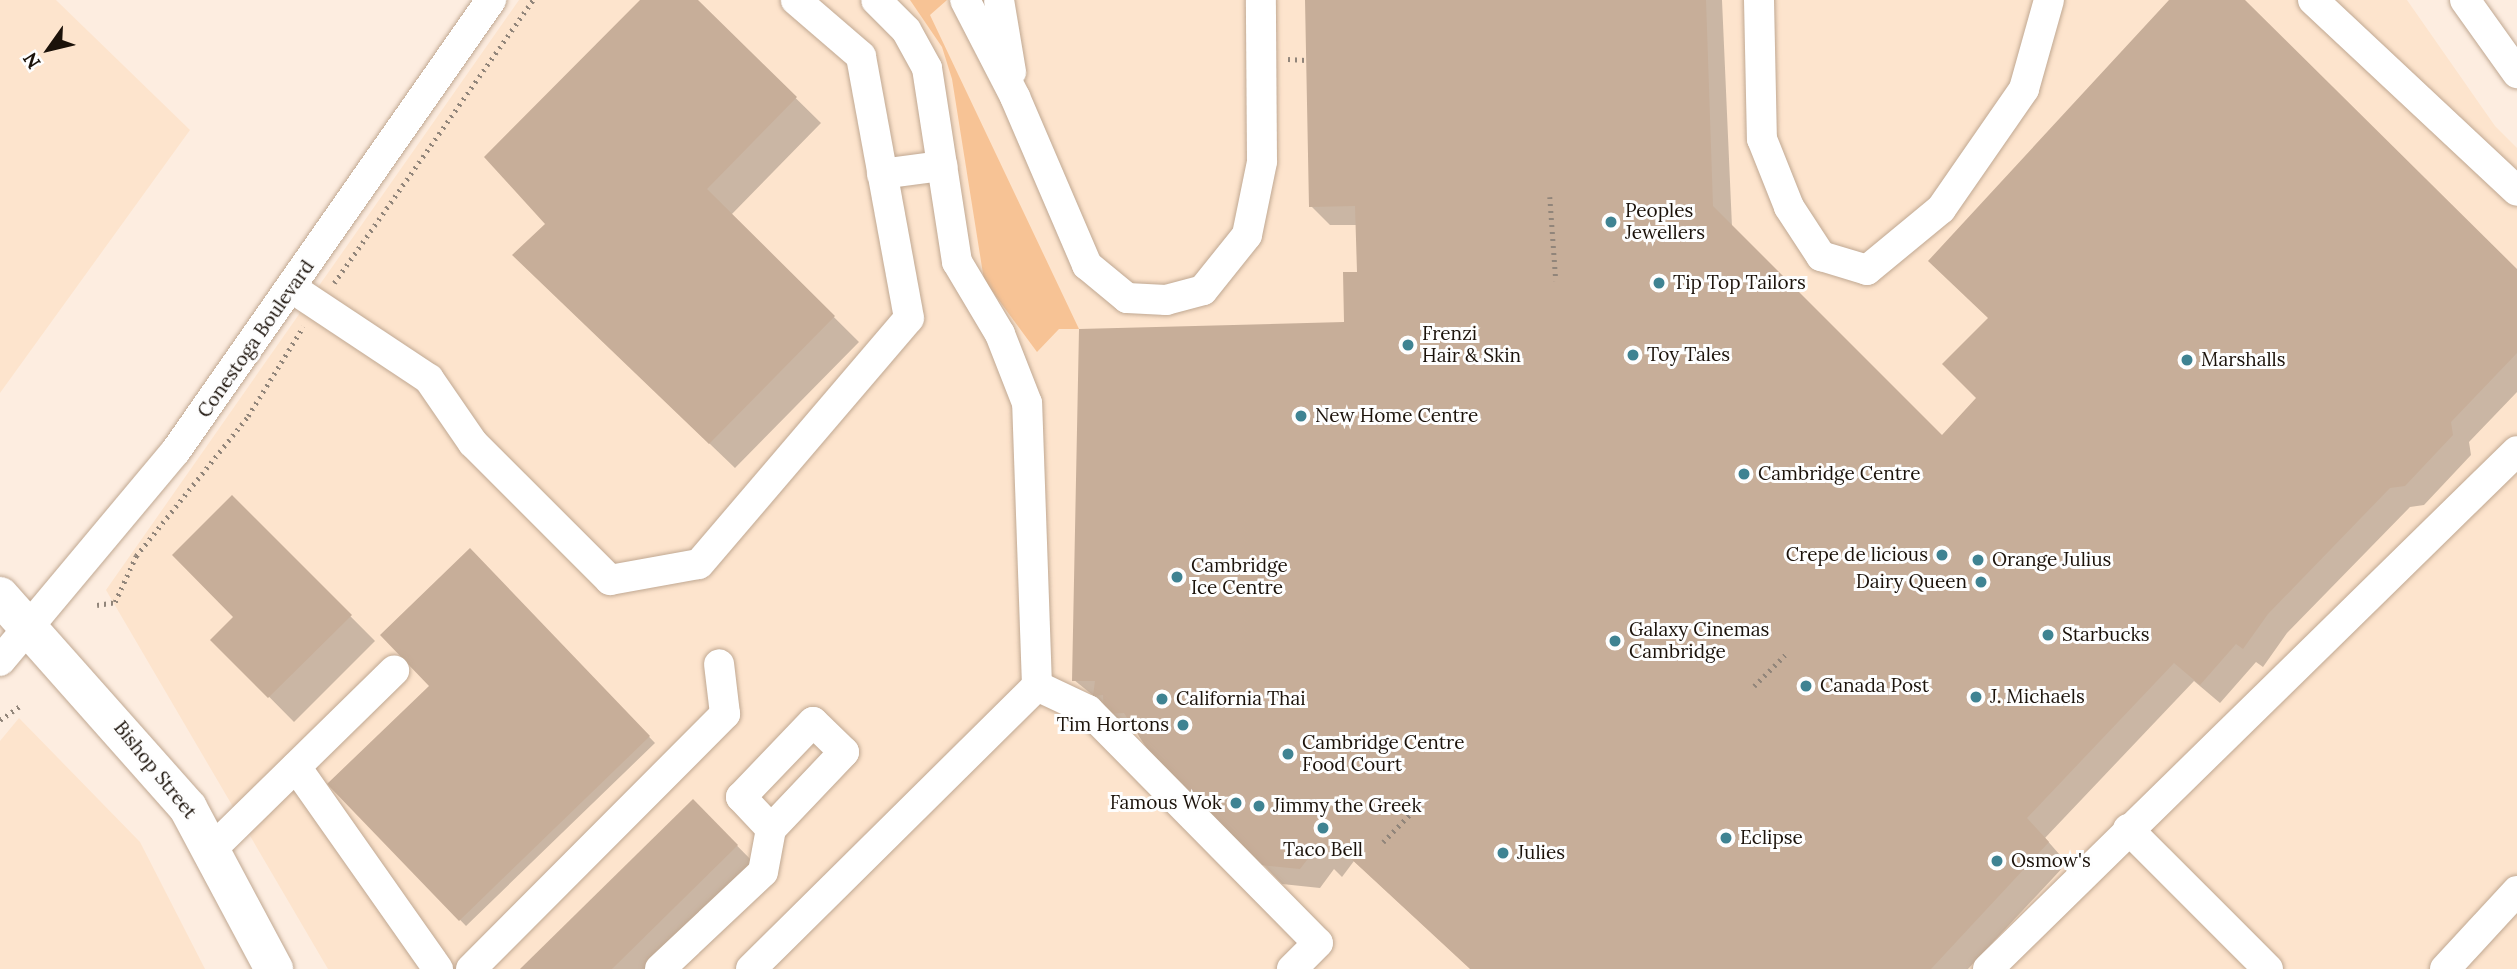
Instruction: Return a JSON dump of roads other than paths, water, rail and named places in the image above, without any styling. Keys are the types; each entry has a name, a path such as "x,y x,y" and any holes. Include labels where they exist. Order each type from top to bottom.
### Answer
{"main road":[{"name":"Bishop Street","path":"0,596 145,753 212,849 274,969"}],"street":[{"name":"Conestoga Boulevard","path":"0,661 176,452 491,0"},
{"path":"292,288 429,379 472,443 610,580 699,564 909,318 861,55 796,0"},
{"path":"751,969 1037,686 1027,403 1000,334 957,262 927,68 906,30 876,0"},
{"path":"965,0 1015,97 1076,243 1104,284 1140,299 1179,300 1203,290 1247,235 1262,162 1261,0"},
{"path":"999,0 1015,97"},
{"path":"1759,0 1766,150 1789,207 1821,256 1867,270 1941,209 2024,89 2049,0"},
{"path":"2313,0 2517,191"},
{"path":"2465,0 2517,73"},
{"path":"883,174 942,166"},
{"path":"1988,969 2517,451"},
{"path":"471,969 725,715 719,664"},
{"path":"212,849 394,671"},
{"path":"1037,686 1088,710 1318,943 1292,969"},
{"path":"296,767 438,969"},
{"path":"660,969 763,872 771,829"},
{"path":"2128,829 2268,969"},
{"path":"2445,969 2517,891"}],"place":[{"name":"Peoples Jewellers","path":"1611,222"},
{"name":"Tip Top Tailors","path":"1659,283"},
{"name":"Frenzi Hair & Skin","path":"1408,345"},
{"name":"Toy Tales","path":"1633,355"},
{"name":"Marshalls","path":"2187,360"},
{"name":"New Home Centre","path":"1301,416"},
{"name":"Cambridge Centre","path":"1744,474"},
{"name":"Crepe de licious","path":"1942,555"},
{"name":"Orange Julius","path":"1978,560"},
{"name":"Cambridge Ice Centre","path":"1177,577"},
{"name":"Dairy Queen","path":"1981,582"},
{"name":"Starbucks","path":"2048,635"},
{"name":"Galaxy Cinemas Cambridge","path":"1615,641"},
{"name":"Canada Post","path":"1806,686"},
{"name":"J. Michaels","path":"1976,697"},
{"name":"California Thai","path":"1162,699"},
{"name":"Tim Hortons","path":"1183,725"},
{"name":"Cambridge Centre Food Court","path":"1288,754"},
{"name":"Famous Wok","path":"1236,803"},
{"name":"Jimmy the Greek","path":"1259,806"},
{"name":"Taco Bell","path":"1323,828"},
{"name":"Eclipse","path":"1726,838"},
{"name":"Julies","path":"1503,853"},
{"name":"Osmow's","path":"1997,861"}]}
